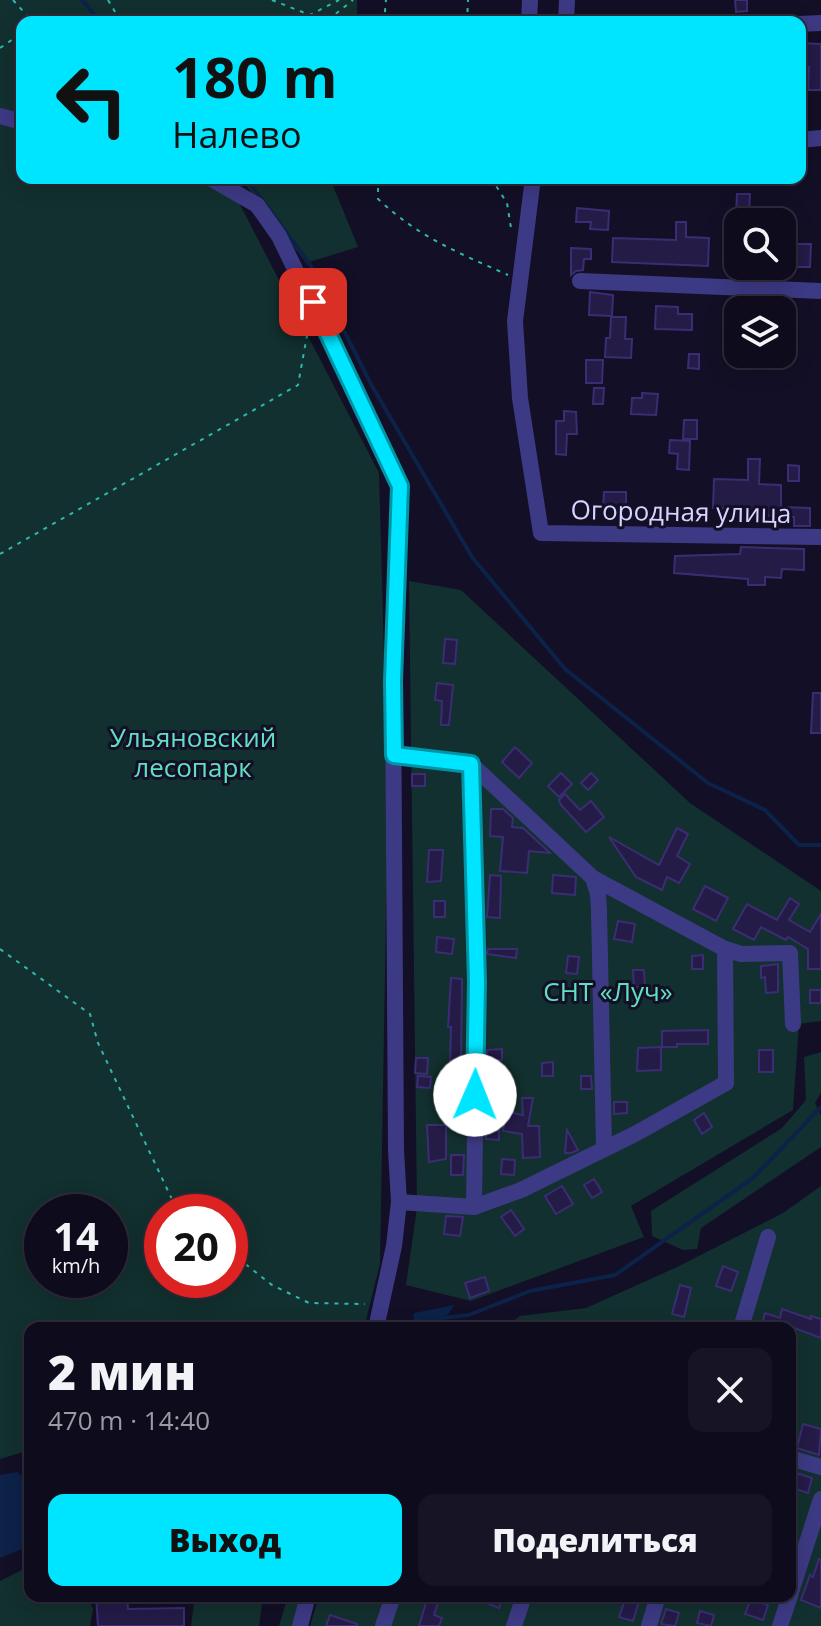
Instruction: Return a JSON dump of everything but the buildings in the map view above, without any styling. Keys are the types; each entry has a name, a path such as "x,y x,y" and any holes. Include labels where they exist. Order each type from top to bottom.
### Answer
{"street":[{"path":"220,184 257,205 279,236 400,486 393,681 396,1150 399,1202 394,1246 378,1322"},
{"path":"520,280 532,184"},
{"name":"Огородная улица","path":"520,280 515,321 520,398 541,533 821,537"},
{"path":"580,281 821,291"},
{"path":"394,755 471,764 593,878 725,949 741,954 790,953 793,1024"},
{"path":"471,764 477,982 474,1207"},
{"path":"593,878 599,911 604,1147"},
{"path":"399,1202 474,1207 521,1190 646,1128 726,1083 725,949"},
{"path":"743,1322 768,1237"},
{"path":"796,1460 821,1467"},
{"path":"796,1576 821,1499"},
{"path":"300,1626 306,1602"},
{"path":"383,1626 391,1602"},
{"path":"514,1626 522,1602"},
{"path":"649,1626 656,1602"},
{"path":"780,1626 788,1602"}],"path":[{"path":"13,0 27,16"},
{"path":"272,0 310,15 339,0"},
{"path":"333,16 353,0"},
{"path":"378,184 378,199 404,223 432,240 520,280"},
{"path":"495,184 507,203 512,234"},
{"path":"0,554 298,385 308,329"},
{"path":"0,949 90,1014 98,1043 169,1194"},
{"path":"248,1266 272,1285 309,1303 382,1304"}],"green space":[{"name":"Ульяновский лесопарк","path":"0,0 357,0 357,16 16,16 16,184 238,184 235,195 379,473 388,800 380,1264 366,1322 24,1322 24,1452 0,1459"},
{"path":"245,184 332,184 358,247 306,263"},
{"name":"СНТ «Луч»","path":"409,581 461,590 690,803 821,891 821,1021 799,1024 793,1110 631,1206 644,1237 471,1301 406,1285 417,1208"},
{"path":"821,1052 821,1093 815,1103 821,1115 821,1147 701,1228 697,1249 683,1250 652,1236 651,1211 782,1128 806,1100 804,1057"},
{"path":"821,1186 821,1626 310,1626 317,1602 796,1602 796,1322 512,1322 520,1316 586,1308 677,1267 783,1213"},
{"path":"24,1569 24,1602 90,1602 93,1609 90,1626 0,1626 0,1581"},
{"path":"194,1602 262,1602 259,1626 191,1626"},
{"path":"286,1602 298,1602 292,1626 279,1626"}],"water":[{"path":"454,1305 440,1322 413,1322 414,1313"},
{"path":"17,1472 24,1477 24,1548 0,1558 0,1475"}],"waterway":[{"path":"82,0 96,16"},
{"path":"250,184 311,266 372,386 472,557 565,669 708,783 765,810 799,845 821,845"},
{"path":"442,1318 469,1315 530,1291 615,1275 753,1178 821,1107"}],"route":[{"path":"313,302 400,486 393,681 394,755 471,764 477,982 475,1095"}]}
